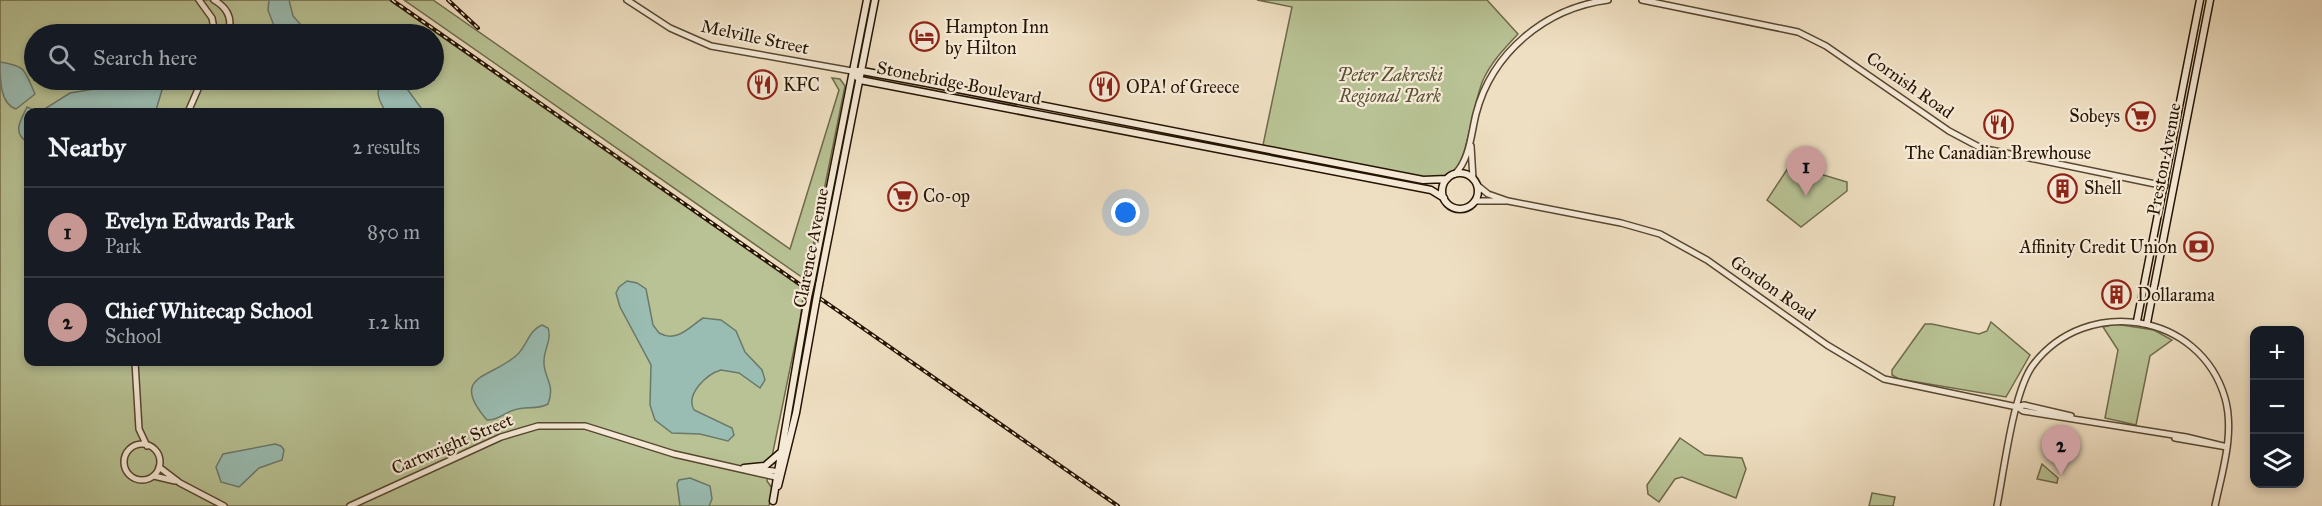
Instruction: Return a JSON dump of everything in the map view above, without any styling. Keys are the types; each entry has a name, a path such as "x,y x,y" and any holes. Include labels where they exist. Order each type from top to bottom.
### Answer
{"main road":[{"name":"Clarence Avenue","path":"779,474 780,453 808,297 867,0"},
{"name":"Clarence Avenue","path":"773,503 796,413 875,0"},
{"name":"Preston Avenue","path":"2137,321 2200,0"},
{"name":"Preston Avenue","path":"2147,322 2210,0"},
{"name":"Stonebridge Boulevard","path":"852,71 862,70 1423,180 1447,179"},
{"name":"Stonebridge Boulevard","path":"852,71 860,80 1431,190 1444,198"},
{"path":"1455,174 1466,174 1475,182 1475,201 1462,209 1451,206 1444,198 1443,189 1447,179 1455,174"},
{"path":"741,467 765,466 780,453"}],"street":[{"path":"199,0 212,18 213,24"},
{"path":"214,0 227,11 229,24"},
{"name":"Melville Street","path":"627,0 680,34 711,46 852,71"},
{"path":"1455,174 1463,163 1487,84 1513,47 1547,19 1572,8 1608,0"},
{"name":"Cornish Road","path":"1642,0 1798,32 1833,51 1949,131 1981,148 2165,186"},
{"path":"190,108 198,90"},
{"path":"1470,141 1475,182"},
{"name":"Gordon Road","path":"1475,182 1488,194 1508,201 1629,225 1660,234 1707,260 1827,345 1877,375 1897,383 2017,407 2023,411 2079,419 2227,447"},
{"name":"Gordon Road","path":"1475,201 1508,201"},
{"path":"1997,506 2017,407 2031,368 2055,342 2089,326 2137,321 2147,322 2185,341 2198,351 2216,376 2228,411 2227,447 2215,506"},
{"path":"135,366 139,429 136,446 126,457 127,471 139,480 154,476 180,483"},
{"name":"Cartwright Street","path":"350,506 501,437 545,425 597,428 674,454 779,474"},
{"path":"139,429 147,446 158,454 159,467 154,476"},
{"path":"136,446 147,446"},
{"path":"159,467 180,483 224,506"}],"green space":[{"path":"0,0 389,0 423,24 24,24 24,90 444,90 444,38 804,289 800,320 767,481 772,488 769,506 0,506"},
{"path":"404,0 433,0 790,249 839,90 832,78 840,79 845,86 806,280 444,28 444,24 438,24"},
{"name":"Peter Zakreski Regional Park","path":"1257,0 1487,0 1518,34 1495,60 1484,78 1460,164 1448,176 1425,180 1263,145 1292,7"},
{"path":"1790,165 1847,182 1847,191 1801,227 1767,200"},
{"path":"1991,322 2030,355 2006,397 1899,379 1892,375 1892,370 1925,324 1979,334 1987,331"},
{"path":"2115,324 2154,330 2172,340 2150,356 2136,425 2105,418 2118,350 2103,327"},
{"path":"1680,438 1705,455 1742,458 1746,469 1736,498 1682,477 1675,479 1659,502 1648,494 1647,485"},
{"path":"2042,464 2058,478 2057,483 2037,479"},
{"path":"1872,493 1895,497 1893,506 1869,506"}],"water":[{"path":"269,0 289,0 293,16 300,24 273,24 268,10"},
{"path":"0,62 15,65 24,72 24,90 33,90 35,94 16,109 7,102 1,83"},
{"path":"88,90 162,90 157,108 46,108 70,93"},
{"path":"408,90 421,108 384,108 378,91"},
{"path":"24,113 24,140 19,131"},
{"path":"627,281 637,283 646,289 653,325 659,333 665,336 677,335 703,318 721,320 736,331 745,352 762,370 765,380 760,388 739,373 721,370 704,380 695,391 692,398 694,410 732,428 734,435 728,441 700,434 672,433 655,420 650,405 651,365 620,307 616,293 619,287"},
{"path":"542,325 548,328 549,332 544,361 551,391 548,404 514,410 487,420 476,405 472,394 473,385 487,373 518,354 534,330"},
{"path":"275,444 284,450 282,460 259,468 239,487 221,482 216,467 223,454"},
{"path":"690,478 710,486 712,499 709,506 680,506 677,484 679,480"}],"railway":[{"path":"392,0 426,24"},
{"path":"448,0 478,28"},
{"path":"444,36 1118,506"}],"place":[{"name":"Hampton Inn by Hilton","path":"924,37"},
{"name":"KFC","path":"762,85"},
{"name":"OPA! of Greece","path":"1105,87"},
{"name":"Sobeys","path":"2141,116"},
{"name":"The Canadian Brewhouse","path":"1998,124"},
{"name":"Shell","path":"2063,188"},
{"name":"Co-op","path":"902,196"},
{"name":"Evelyn Edwards Park","path":"1806,196"},
{"name":"Affinity Credit Union","path":"2198,247"},
{"name":"Dollarama","path":"2116,295"},
{"name":"Chief Whitecap School","path":"2061,475"}]}
